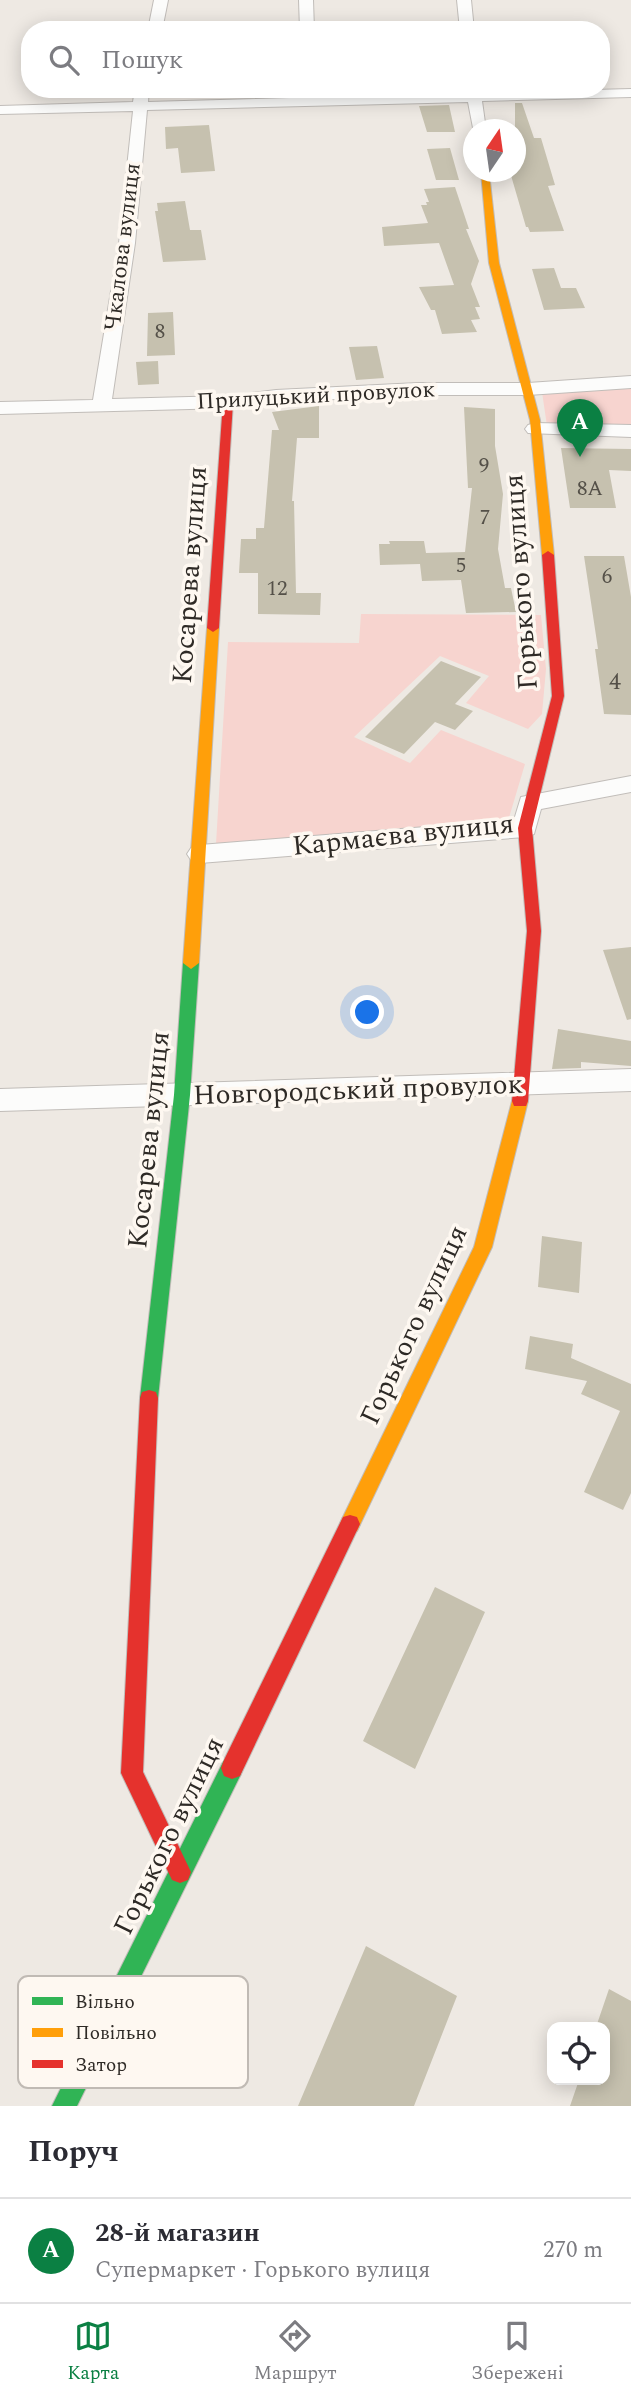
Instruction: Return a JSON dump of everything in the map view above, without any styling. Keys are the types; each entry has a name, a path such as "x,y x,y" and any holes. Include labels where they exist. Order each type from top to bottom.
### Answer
{"street":[{"path":"157,21 161,0"},
{"path":"306,0 307,21"},
{"path":"464,0 466,21"},
{"path":"610,93 631,93"},
{"path":"0,110 129,98"},
{"name":"Чкалова вулиця","path":"102,405 127,243 140,98"},
{"path":"475,98 478,119"},
{"name":"Горького вулиця","path":"486,182 494,263 536,429 553,603 558,696 530,803"},
{"name":"Прилуцький провулок","path":"0,408 228,402 276,396 405,390 528,389 631,382"},
{"name":"Косарева вулиця","path":"180,1872 132,1773 147,1421 182,1095 228,402"},
{"path":"536,429 631,431"},
{"name":"Кармаєва вулиця","path":"200,854 525,828 530,803 631,785"},
{"name":"Горького вулиця","path":"128,1976 483,1247 522,1085 534,931 525,828"},
{"name":"Новгородський провулок","path":"0,1100 631,1080"},
{"name":"Горького вулиця","path":"64,2106 73,2088"}],"shaded area":[{"path":"631,386 631,427 547,426 542,392"},
{"path":"361,614 541,615 546,669 542,714 528,729 466,703 489,676 440,656 354,737 410,763 441,730 525,764 508,821 216,844 228,642 359,643"}],"building":[{"path":"515,103 522,103 534,138 541,138 555,185 548,186 564,231 530,232 526,227 513,182 526,182 526,119 515,119"},
{"path":"449,105 455,132 427,132 419,106"},
{"path":"209,125 215,171 181,173 178,148 166,149 165,127"},
{"path":"450,148 459,180 436,180 427,149"},
{"path":"455,187 469,229 466,229 479,261 471,284 480,307 475,307 480,319 471,320 477,332 442,334 435,310 431,310 419,287 454,285 439,243 384,246 382,227 428,223 421,205 427,205 426,202 429,202 424,189"},
{"path":"185,201 190,230 201,230 206,260 163,262 155,211 158,211 157,203"},
{"path":"554,268 561,288 576,288 585,308 544,310 532,269"},
{"path":"173,312 175,355 147,356 148,313"},
{"path":"377,346 384,378 356,380 349,347"},
{"path":"158,361 159,384 138,385 136,362"},
{"path":"319,406 319,438 297,438 292,501 296,593 321,593 320,615 258,614 258,573 239,573 241,539 256,539 256,528 264,528 272,430 279,430 272,412"},
{"path":"464,407 495,409 495,446 503,494 498,549 505,588 511,588 516,612 466,613 461,580 422,581 420,564 380,565 379,544 390,544 389,541 424,541 426,553 465,552 472,488 468,488"},
{"path":"561,448 631,449 631,471 609,470 616,508 570,508"},
{"path":"584,556 624,556 631,597 631,715 604,714 595,649 598,649"},
{"path":"441,661 481,677 455,704 473,711 455,730 435,722 404,754 365,737"},
{"path":"631,947 631,1019 627,1020 603,950"},
{"path":"558,1029 631,1041 631,1066 581,1062 581,1068 552,1069"},
{"path":"542,1236 582,1242 579,1293 538,1287"},
{"path":"530,1336 573,1344 571,1358 631,1384 631,1493 623,1510 584,1492 620,1411 581,1394 587,1381 525,1369"},
{"path":"435,1587 485,1612 415,1769 363,1741"},
{"path":"366,1946 457,1996 414,2106 298,2106"},
{"path":"609,1989 631,2001 631,2106 570,2106 577,2085 610,2085 610,2022 598,2022"}],"traffic: fast":[{"path":"149,1398 182,1095 191,963"},
{"path":"129,1976 232,1768"},
{"path":"64,2106 73,2088"}],"traffic: slow":[{"path":"486,182 494,263 535,420 548,555"},
{"path":"191,963 213,628"},
{"path":"350,1524 483,1247 520,1101"}],"traffic: jam":[{"path":"213,628 228,402"},
{"path":"520,1101 534,931 525,828 558,696 548,555"},
{"path":"149,1398 132,1773 180,1872"},
{"path":"232,1768 350,1524"}],"place":[{"name":"28-й магазин","path":"580,457"}]}
